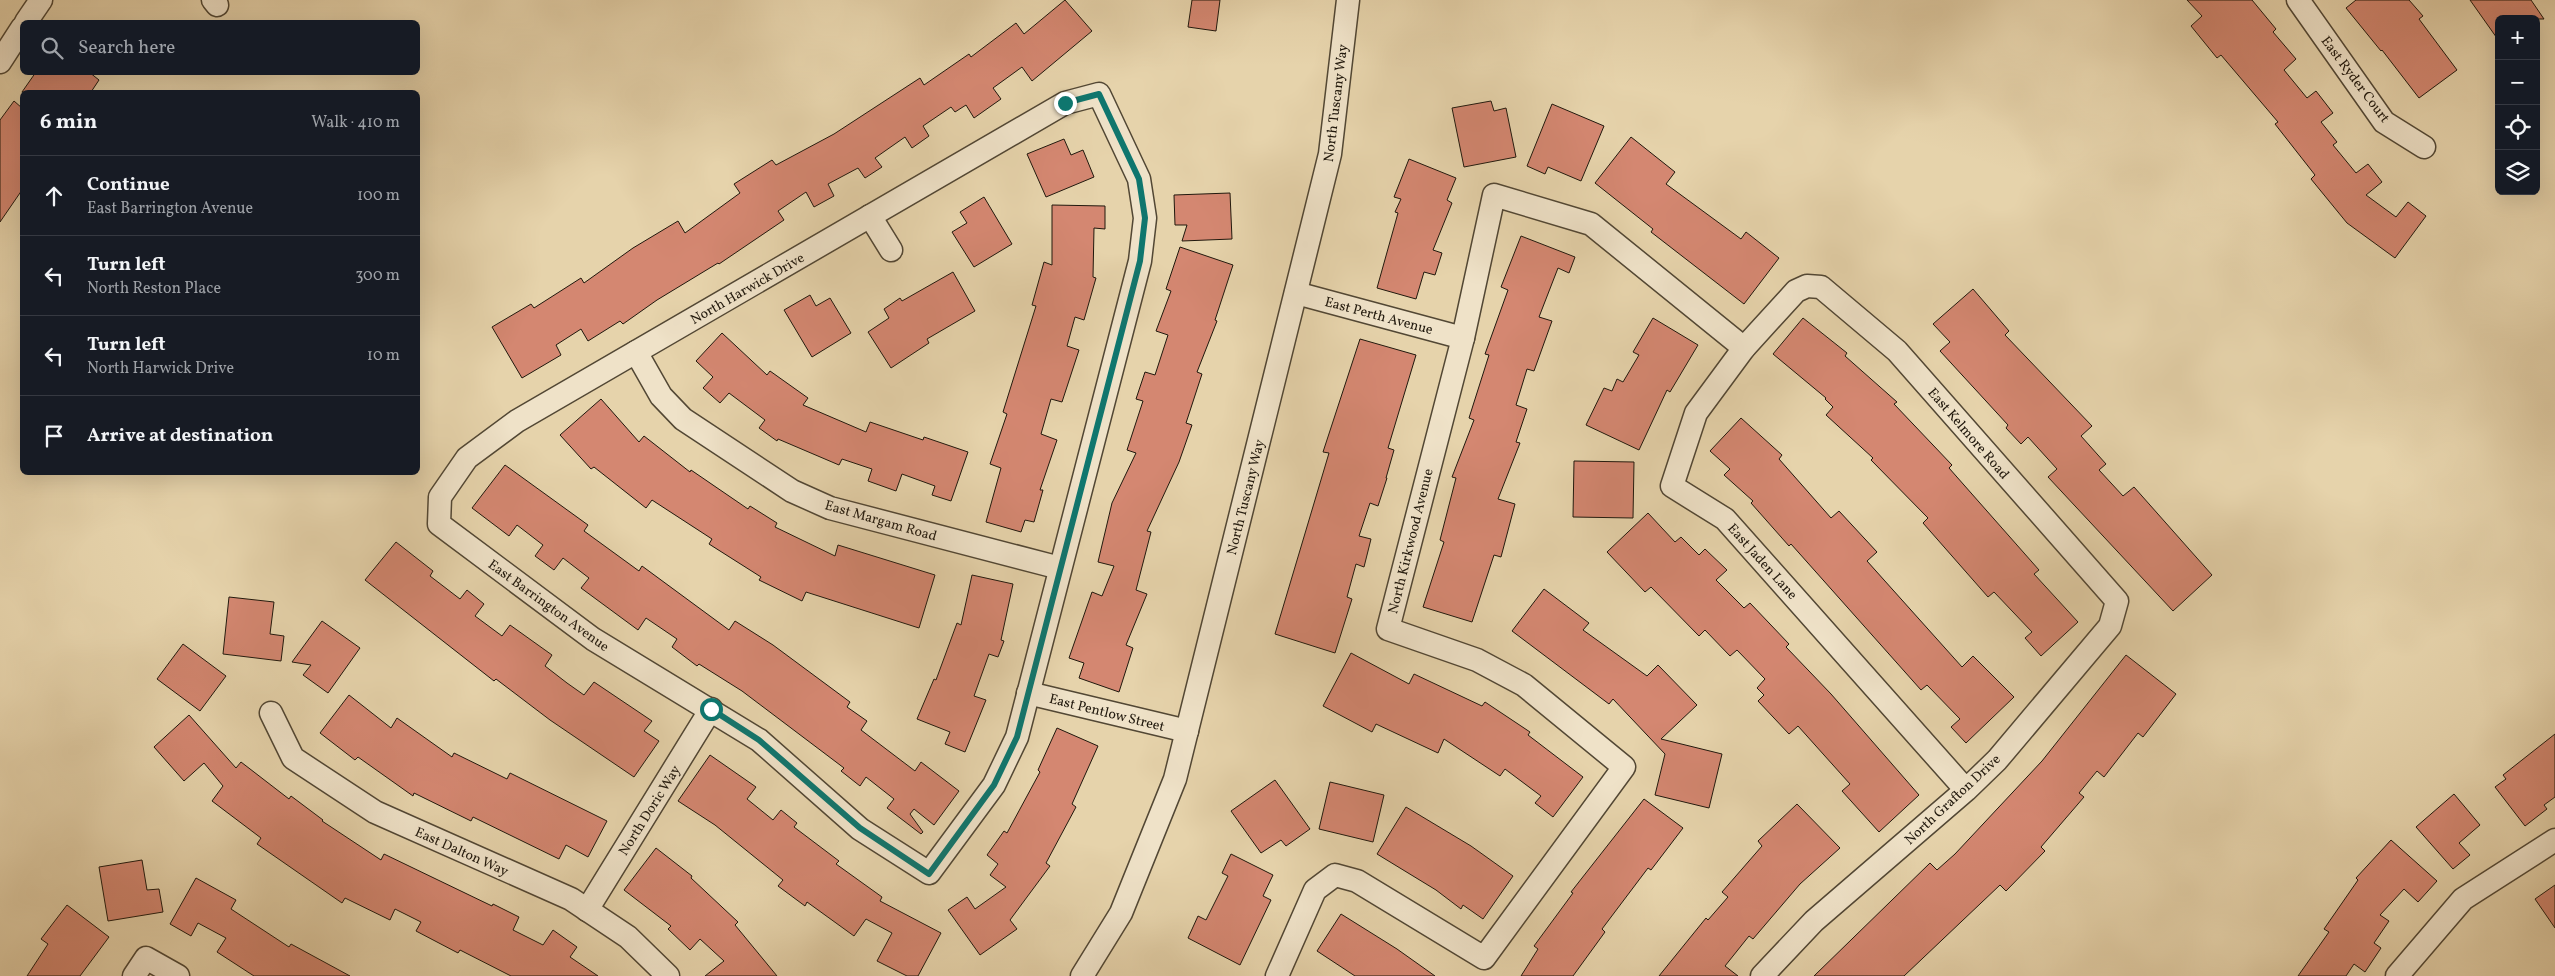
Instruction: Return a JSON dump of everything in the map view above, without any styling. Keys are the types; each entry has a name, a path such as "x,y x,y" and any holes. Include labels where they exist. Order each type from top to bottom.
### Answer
{"street":[{"path":"27,20 41,0"},
{"name":"North Tuscany Way","path":"1082,976 1121,913 1175,779 1330,154 1348,0"},
{"name":"East Ryder Court","path":"2298,0 2384,122 2424,147"},
{"path":"0,62 20,31"},
{"name":"North Harwick Drive","path":"439,524 440,496 467,458 517,422 1065,103 1099,94 1139,179 1145,218 1140,261 1060,568"},
{"name":"North Kirkwood Avenue","path":"1277,976 1315,890 1335,875 1357,881 1484,958 1624,767 1524,685 1478,660 1388,629 1462,338 1494,195 1591,224 1744,348"},
{"path":"870,216 891,250"},
{"name":"East Jaden Lane","path":"1807,286 1796,292 1744,348 1696,413 1672,486 1725,519 1966,790"},
{"name":"East Kelmore Road","path":"1807,286 1821,287 1897,351 2117,601"},
{"name":"East Perth Avenue","path":"1296,293 1462,338"},
{"name":"East Margam Road","path":"636,352 661,396 682,419 792,491 830,508 1060,568"},
{"name":"East Barrington Avenue","path":"439,524 593,639 711,709 759,740 860,828 929,874 994,785 1017,737 1028,693"},
{"path":"1028,693 1060,568"},
{"name":"North Grafton Drive","path":"1762,976 1814,921 1966,790 1997,760 2110,626 2117,601"},
{"name":"East Pentlow Street","path":"1028,693 1187,731"},
{"name":"North Doric Way","path":"587,910 711,709"},
{"name":"East Dalton Way","path":"271,712 293,758 375,812 571,899 628,937 668,976"},
{"path":"2397,976 2463,899 2555,840"},
{"path":"140,967 178,976"}],"building":[{"path":"1065,0 1092,31 1032,81 1022,67 993,88 1001,99 974,118 966,105 955,112 951,107 923,126 929,136 912,148 905,137 875,158 882,167 865,178 858,168 828,184 834,196 814,207 806,192 778,211 784,220 719,264 657,300 623,324 620,321 588,341 581,329 556,345 561,355 522,378 492,327 531,304 534,308 581,278 584,283 633,248 678,221 685,233 740,193 734,184 772,160 776,165 834,134 920,78 924,85 969,54 971,57 1016,23 1024,34"},
{"path":"1192,0 1220,0 1216,31 1188,27"},
{"path":"2187,0 2252,0 2276,29 2273,32 2296,59 2284,70 2307,98 2316,91 2333,113 2321,122 2337,142 2333,145 2356,173 2368,164 2382,182 2366,195 2396,217 2408,202 2426,216 2395,258 2347,223 2311,179 2315,175 2275,124 2278,122 2221,55 2217,58 2191,26 2202,16"},
{"path":"2356,0 2409,0 2423,16 2419,19 2457,70 2419,98 2382,50 2346,8"},
{"path":"2470,0 2531,0 2544,19 2540,19 2540,15 2495,15 2495,35"},
{"path":"34,75 93,75 99,80 92,90 23,90"},
{"path":"14,101 20,106 20,193 0,222 0,120"},
{"path":"1491,101 1494,111 1506,108 1516,157 1464,167 1452,108"},
{"path":"1552,104 1604,126 1581,181 1548,167 1545,174 1527,166"},
{"path":"1631,137 1675,172 1666,184 1741,239 1746,232 1779,258 1744,304 1651,232 1653,229 1595,183"},
{"path":"1064,139 1071,155 1083,150 1094,177 1046,197 1027,154"},
{"path":"1409,159 1456,178 1447,200 1452,203 1433,250 1442,253 1435,275 1424,272 1416,299 1377,288 1398,213 1395,212 1401,199 1394,197"},
{"path":"1230,193 1232,239 1182,241 1187,225 1175,225 1174,195"},
{"path":"984,197 1012,244 974,267 952,232 967,223 960,212"},
{"path":"1052,205 1105,206 1105,229 1094,228 1093,277 1096,278 1084,320 1075,317 1067,346 1079,350 1062,402 1051,399 1041,434 1057,440 1040,490 1043,490 1034,522 1025,520 1021,532 986,522 1001,468 990,464 1007,414 1003,412 1036,306 1032,305 1044,262 1052,265"},
{"path":"1521,236 1575,257 1569,273 1558,268 1539,317 1552,321 1534,371 1527,369 1516,405 1527,409 1516,442 1520,443 1498,499 1515,504 1501,557 1494,555 1472,622 1423,607 1444,542 1440,540 1456,478 1452,477 1474,420 1469,418 1489,355 1485,354 1508,290 1501,287"},
{"path":"1180,247 1233,265 1215,320 1217,321 1197,372 1202,374 1186,423 1192,425 1179,462 1147,531 1151,532 1136,590 1147,594 1126,645 1133,648 1119,692 1079,678 1084,663 1069,658 1092,592 1102,596 1114,566 1098,562 1112,503 1136,453 1127,450 1143,401 1136,399 1145,372 1155,375 1168,335 1156,331 1171,291 1166,289"},
{"path":"953,272 975,311 927,339 929,343 891,368 868,332 889,318 884,309 900,298 902,301"},
{"path":"1973,289 2009,331 2005,335 2092,426 2081,436 2106,464 2099,470 2123,496 2134,487 2212,575 2173,611 2048,477 2057,469 2028,437 2021,444 2006,428 2008,425 1940,351 1950,342 1933,324"},
{"path":"810,295 816,306 830,298 851,333 812,357 784,310"},
{"path":"1653,318 1698,345 1670,392 1667,390 1639,450 1586,425 1604,388 1612,391 1617,379 1623,382 1639,355 1633,352"},
{"path":"1803,318 1847,353 1845,356 1897,402 1894,404 1952,465 1949,468 2039,570 2034,574 2078,622 2041,656 2025,638 2032,632 1994,592 1988,597 1923,523 1928,518 1871,460 1873,458 1826,415 1833,407 1826,398 1773,354"},
{"path":"722,333 767,375 770,371 808,398 803,405 866,432 870,422 923,440 924,437 968,452 951,501 932,495 935,486 902,474 896,491 868,481 872,469 842,459 839,465 778,439 777,441 759,428 765,420 729,393 720,403 703,388 713,377 696,361"},
{"path":"1360,339 1416,355 1388,448 1394,450 1387,478 1378,506 1370,503 1359,536 1371,539 1364,567 1356,564 1347,597 1352,599 1335,653 1275,634 1329,453 1323,452"},
{"path":"601,399 639,442 644,436 690,472 691,470 748,509 750,506 777,523 775,527 835,556 838,545 935,575 919,628 806,592 802,601 759,580 761,577 709,544 712,539 652,500 646,508 594,467 591,469 560,435"},
{"path":"1741,418 1782,455 1779,459 1831,518 1839,511 1877,552 1867,561 1962,667 1973,656 2014,697 1966,743 1951,727 1960,719 1927,685 1921,690 1791,544 1789,546 1751,503 1753,501 1724,475 1730,469 1710,451"},
{"path":"1574,461 1634,462 1633,518 1573,517"},
{"path":"505,465 588,525 584,531 639,571 642,566 729,630 735,621 773,645 850,702 847,707 867,721 861,730 915,771 921,762 959,791 934,825 914,809 910,814 923,832 921,834 887,808 894,799 866,777 860,786 841,771 844,768 742,691 699,664 697,666 672,647 677,639 646,618 638,630 581,588 589,578 563,558 554,570 535,556 543,545 517,525 509,536 472,508"},
{"path":"1648,513 1675,542 1681,537 1699,555 1705,549 1727,570 1716,580 1744,608 1750,603 1789,644 1786,647 1831,694 1919,795 1879,832 1842,791 1850,784 1798,726 1789,734 1758,701 1764,695 1757,688 1765,679 1737,650 1730,656 1705,630 1699,636 1651,587 1645,592 1607,552"},
{"path":"396,542 433,571 430,576 460,599 467,590 484,604 475,616 502,636 510,625 552,655 545,666 584,695 594,682 652,721 644,731 659,741 634,777 550,720 496,679 494,681 365,580"},
{"path":"972,575 1013,584 1001,640 1004,641 998,657 989,654 974,696 986,700 965,752 945,744 950,732 917,719 934,679 936,680 957,623 961,625"},
{"path":"1544,589 1589,623 1583,630 1647,676 1658,665 1697,705 1661,739 1722,754 1709,808 1655,795 1665,754 1613,699 1609,704 1512,631"},
{"path":"229,597 274,602 270,634 284,636 281,661 223,654"},
{"path":"322,621 360,648 328,693 303,675 311,665 292,662"},
{"path":"183,644 226,676 200,711 157,679"},
{"path":"1351,653 1409,684 1414,674 1482,706 1485,702 1530,732 1528,735 1583,777 1553,817 1535,803 1541,796 1505,769 1500,776 1444,739 1438,753 1376,724 1372,732 1323,706"},
{"path":"2126,655 2176,694 2143,737 2138,733 2104,777 2097,771 2079,793 2084,797 2041,847 2045,851 2006,891 2000,885 1904,976 1814,976 1930,863 1937,870 1955,854 2042,761"},
{"path":"349,695 391,728 397,718 452,757 454,753 507,779 510,773 607,821 588,857 566,845 559,859 473,817 471,821 414,793 413,796 358,757 355,760 320,733"},
{"path":"189,715 236,768 241,762 289,799 291,796 322,821 381,860 384,854 519,917 513,930 543,945 553,930 577,947 570,957 598,976 511,976 460,950 458,953 416,931 421,922 395,909 390,920 345,898 342,903 257,844 261,838 212,801 223,786 204,763 184,781 154,747"},
{"path":"1057,728 1098,746 1072,804 1076,807 1046,863 1050,866 1010,920 1017,929 980,955 948,910 967,897 975,909 1006,887 990,875 998,864 987,855 1004,831 1007,833 1040,772 1038,770"},
{"path":"2555,734 2555,797 2544,805 2547,809 2525,826 2495,787 2506,779 2503,775"},
{"path":"710,755 756,787 747,799 773,820 781,810 797,823 794,827 839,861 836,864 882,897 880,901 941,933 918,976 907,976 877,961 892,933 866,919 854,936 807,902 805,906 778,886 783,880 715,825 678,801"},
{"path":"1275,780 1310,829 1286,846 1281,840 1261,853 1231,811"},
{"path":"1330,782 1384,795 1373,842 1319,829"},
{"path":"2454,794 2480,825 2459,843 2470,855 2453,869 2416,827"},
{"path":"1644,799 1683,828 1651,870 1648,868 1602,929 1605,932 1573,976 1521,976 1538,949 1534,946 1573,893 1571,892"},
{"path":"1797,804 1840,848 1800,884 1753,939 1749,936 1725,966 1738,976 1659,976 1706,918 1708,920 1728,897 1722,892 1762,846 1758,841"},
{"path":"1406,807 1471,846 1513,876 1483,919 1463,905 1461,909 1436,890 1377,854"},
{"path":"2391,840 2437,881 2418,902 2404,889 2380,915 2389,921 2374,943 2381,948 2365,972 2354,964 2346,976 2298,976 2329,932 2324,929 2358,880 2356,878"},
{"path":"656,848 692,876 691,878 738,922 735,925 777,976 705,976 724,961 700,939 690,950 668,929 671,926 624,890"},
{"path":"1231,854 1273,875 1263,896 1271,900 1240,965 1188,938 1198,916 1206,920 1228,876 1222,873"},
{"path":"142,860 147,890 159,889 163,912 108,921 99,867"},
{"path":"196,878 236,900 231,909 289,947 291,944 350,976 254,976 217,952 226,938 198,923 191,936 170,924"},
{"path":"2555,885 2555,928 2535,899"},
{"path":"67,905 109,937 80,976 27,976 48,944 41,939"},
{"path":"1341,914 1397,949 1435,976 1355,976 1317,951"}],"route":[{"path":"711,709 759,740 860,828 929,874 994,785 1017,737 1140,261 1145,218 1139,179 1099,94 1065,103"}]}
